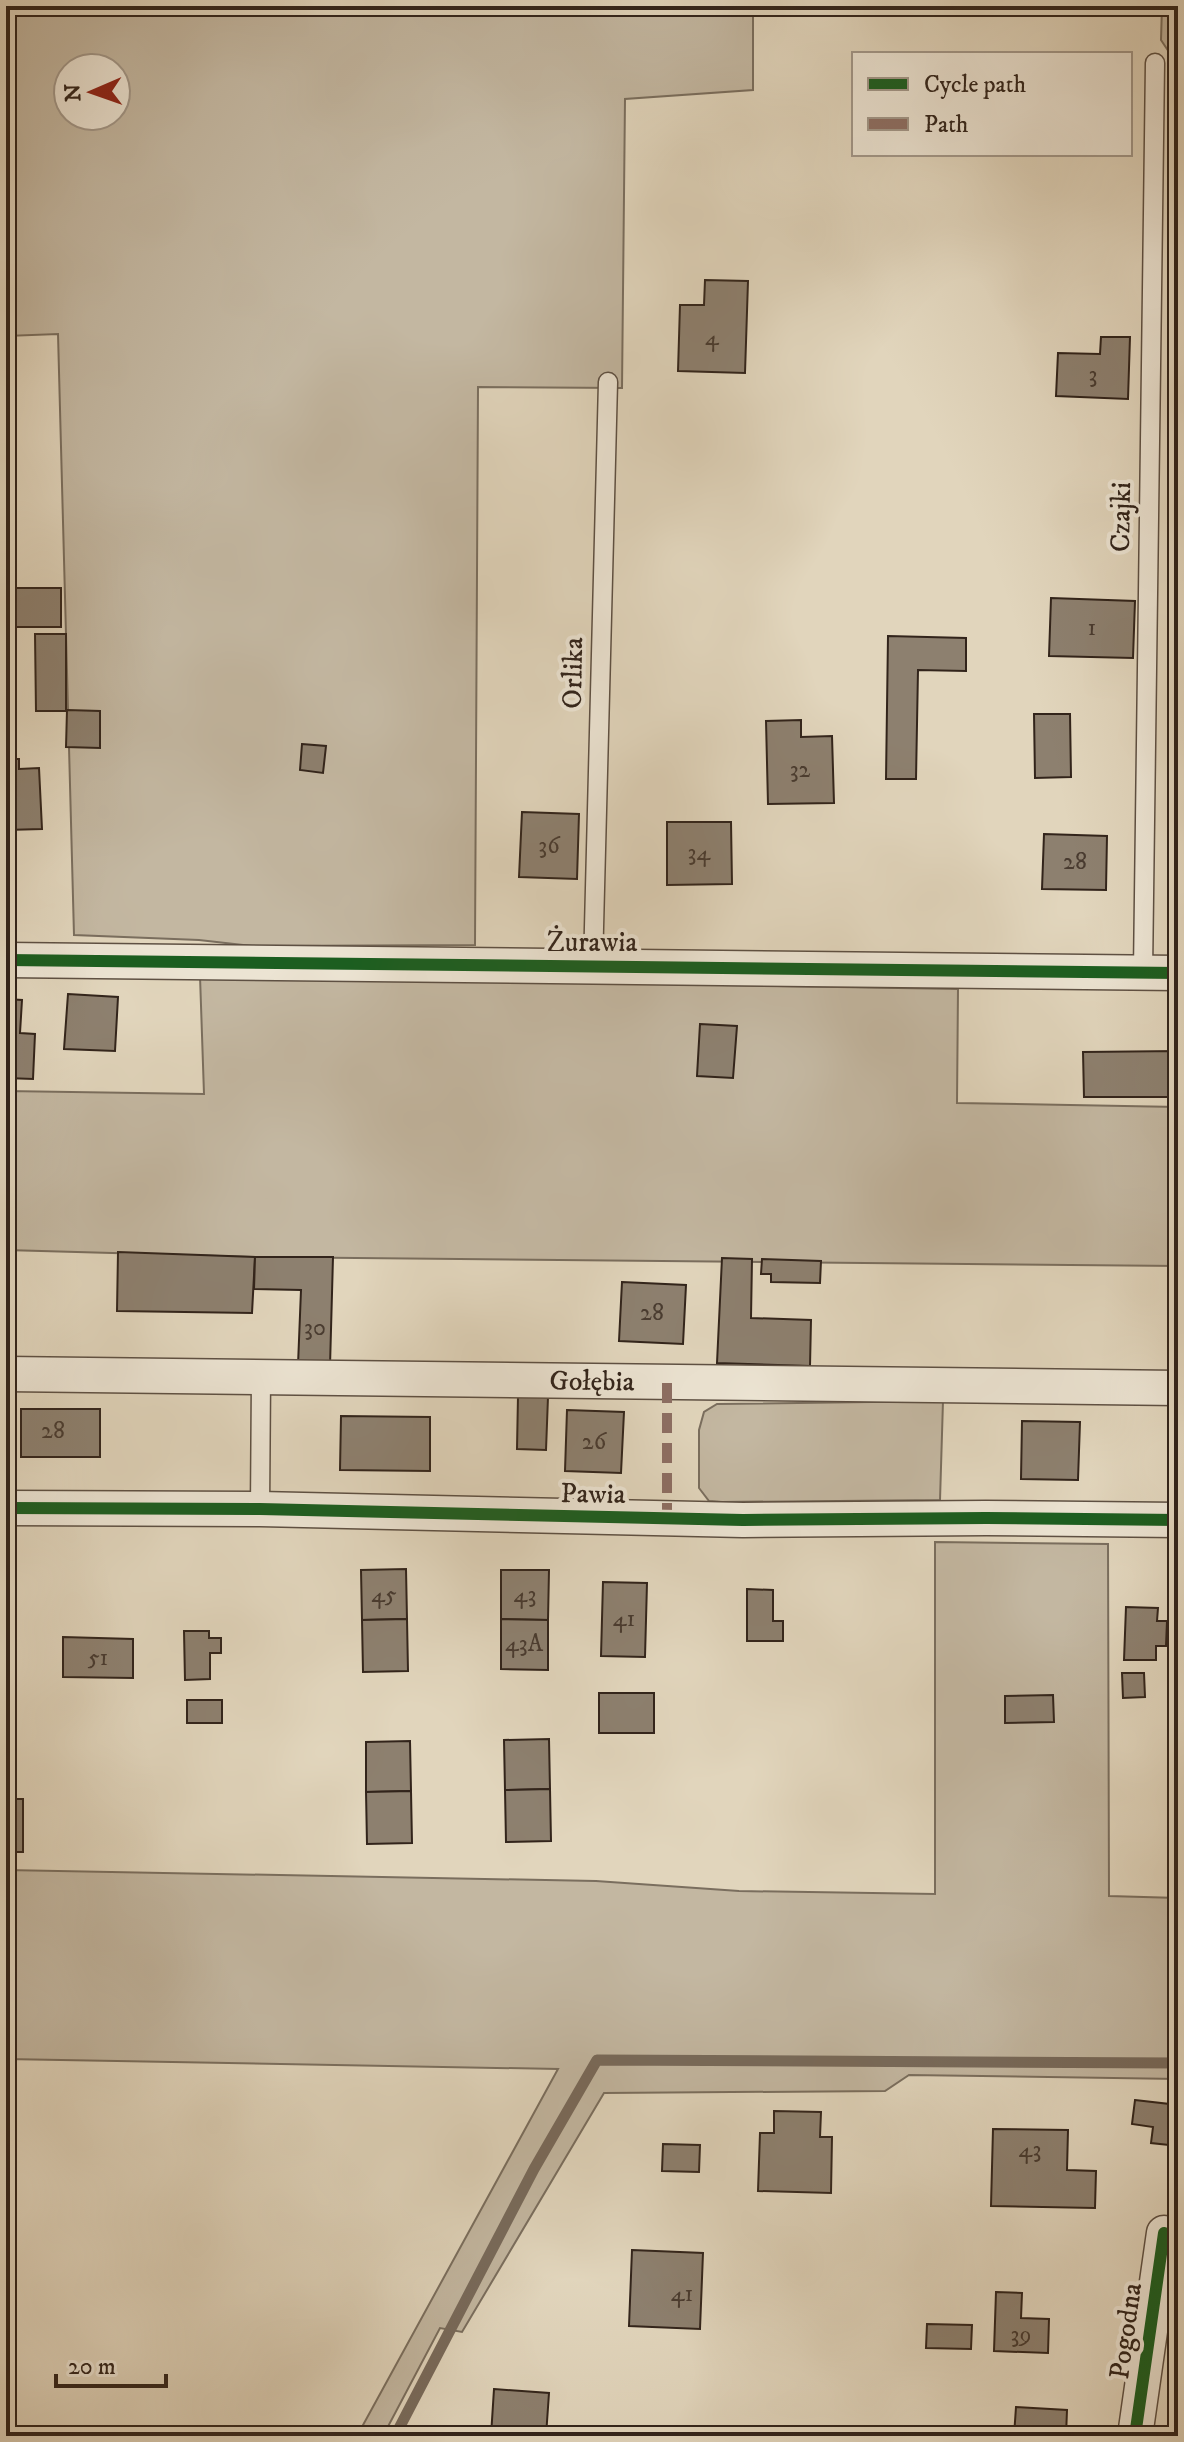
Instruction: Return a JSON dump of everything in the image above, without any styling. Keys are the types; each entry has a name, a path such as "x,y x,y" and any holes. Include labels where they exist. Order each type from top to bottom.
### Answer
{"street":[{"name":"Żurawia","path":"6,960 1178,973"},
{"name":"Gołębia","path":"6,1374 1178,1388"},
{"name":"Pawia","path":"6,1508 260,1509 698,1520 1178,1520"},
{"name":"Pogodna","path":"1135,2436 1164,2233"}],"lane":[{"name":"Czajki","path":"1143,972 1155,63"},
{"name":"Orlika","path":"593,966 608,382"},
{"path":"260,1509 261,1377"}],"shaded area":[{"path":"6,6 753,6 753,90 625,99 622,388 478,387 475,945 252,946 199,940 74,935 58,334 6,336"},
{"path":"1162,6 1178,6 1178,51 1169,52 1161,40"},
{"path":"200,976 958,989 957,1103 1178,1107 1178,1266 255,1257 6,1250 6,1091 204,1094"},
{"path":"943,1401 940,1500 722,1502 709,1501 699,1488 699,1430 704,1412 717,1404"},
{"path":"935,1542 1108,1544 1109,1896 1178,1898 1178,2079 909,2075 885,2091 604,2093 462,2332 440,2328 383,2436 357,2436 558,2069 6,2059 6,1870 596,1881 739,1891 935,1894"}],"building":[{"path":"705,280 748,281 745,373 678,371 680,305 704,305"},
{"path":"1101,337 1130,337 1128,399 1056,396 1058,353 1100,354"},
{"path":"15,588 61,588 61,627 15,627"},
{"path":"1051,598 1135,601 1133,658 1049,656"},
{"path":"35,634 66,634 66,711 36,711"},
{"path":"888,636 966,638 966,671 918,670 916,779 886,779"},
{"path":"67,710 100,711 100,748 66,747"},
{"path":"1034,714 1070,714 1071,777 1035,778"},
{"path":"801,720 801,737 832,736 834,803 768,804 766,721"},
{"path":"302,744 326,746 323,773 300,770"},
{"path":"6,759 19,759 19,769 39,768 42,829 6,830"},
{"path":"522,812 579,814 577,879 519,877"},
{"path":"667,822 731,822 732,884 667,885"},
{"path":"1044,834 1107,836 1106,890 1042,889"},
{"path":"68,994 118,997 115,1051 64,1049"},
{"path":"6,999 22,1000 20,1033 35,1034 33,1079 6,1078"},
{"path":"700,1024 737,1026 733,1078 697,1076"},
{"path":"1178,1051 1178,1097 1084,1097 1083,1052"},
{"path":"118,1252 255,1257 252,1313 117,1311"},
{"path":"255,1257 333,1257 330,1366 298,1365 301,1290 254,1289"},
{"path":"722,1258 752,1259 751,1318 811,1320 810,1366 717,1363"},
{"path":"762,1259 821,1261 820,1283 771,1282 771,1274 761,1274"},
{"path":"622,1282 686,1285 683,1344 619,1341"},
{"path":"518,1396 548,1397 546,1450 517,1449"},
{"path":"21,1409 100,1409 100,1457 21,1457"},
{"path":"567,1410 624,1412 621,1473 565,1471"},
{"path":"341,1416 430,1417 430,1471 340,1470"},
{"path":"1022,1421 1080,1422 1078,1480 1021,1479"},
{"path":"406,1569 407,1619 362,1620 361,1570"},
{"path":"501,1570 549,1570 548,1620 501,1619"},
{"path":"603,1582 647,1583 645,1657 601,1656"},
{"path":"747,1589 773,1590 773,1621 783,1621 783,1641 747,1641"},
{"path":"8,1593 7,1682 6,1682"},
{"path":"1126,1607 1158,1608 1157,1621 1167,1621 1166,1646 1156,1646 1156,1660 1124,1660"},
{"path":"407,1619 408,1671 363,1672 362,1620"},
{"path":"501,1619 548,1620 548,1670 501,1669"},
{"path":"184,1631 209,1631 209,1638 221,1638 221,1653 210,1653 210,1679 185,1680"},
{"path":"63,1637 133,1639 133,1678 63,1677"},
{"path":"1122,1673 1144,1673 1145,1697 1123,1698"},
{"path":"599,1693 654,1693 654,1733 599,1733"},
{"path":"1053,1695 1054,1722 1005,1723 1005,1696"},
{"path":"187,1700 222,1700 222,1723 187,1723"},
{"path":"549,1739 550,1789 505,1790 504,1740"},
{"path":"410,1741 411,1791 366,1792 366,1742"},
{"path":"550,1789 551,1841 506,1842 505,1790"},
{"path":"411,1791 412,1843 367,1844 366,1792"},
{"path":"6,1799 23,1799 23,1852 6,1852"},
{"path":"1135,2100 1178,2105 1178,2146 1151,2143 1153,2127 1132,2124"},
{"path":"774,2111 821,2112 820,2137 832,2137 831,2193 758,2191 760,2133 774,2133"},
{"path":"993,2129 1068,2130 1067,2170 1096,2171 1095,2208 991,2206"},
{"path":"663,2144 700,2145 699,2172 662,2171"},
{"path":"632,2250 703,2253 700,2329 629,2326"},
{"path":"996,2292 1022,2293 1021,2318 1049,2319 1048,2353 994,2351"},
{"path":"927,2324 972,2325 971,2349 926,2348"},
{"path":"494,2389 549,2393 546,2436 491,2436"},
{"path":"1016,2407 1067,2410 1066,2436 1014,2436"}],"waterway":[{"path":"395,2436 534,2169 597,2060 1178,2063"}],"marked path":[{"path":"667,1383 667,1519"}],"cycle path":[{"path":"6,960 1178,973"},
{"path":"6,1508 260,1509 743,1520 1178,1520"},
{"path":"1135,2436 1164,2233"}]}
